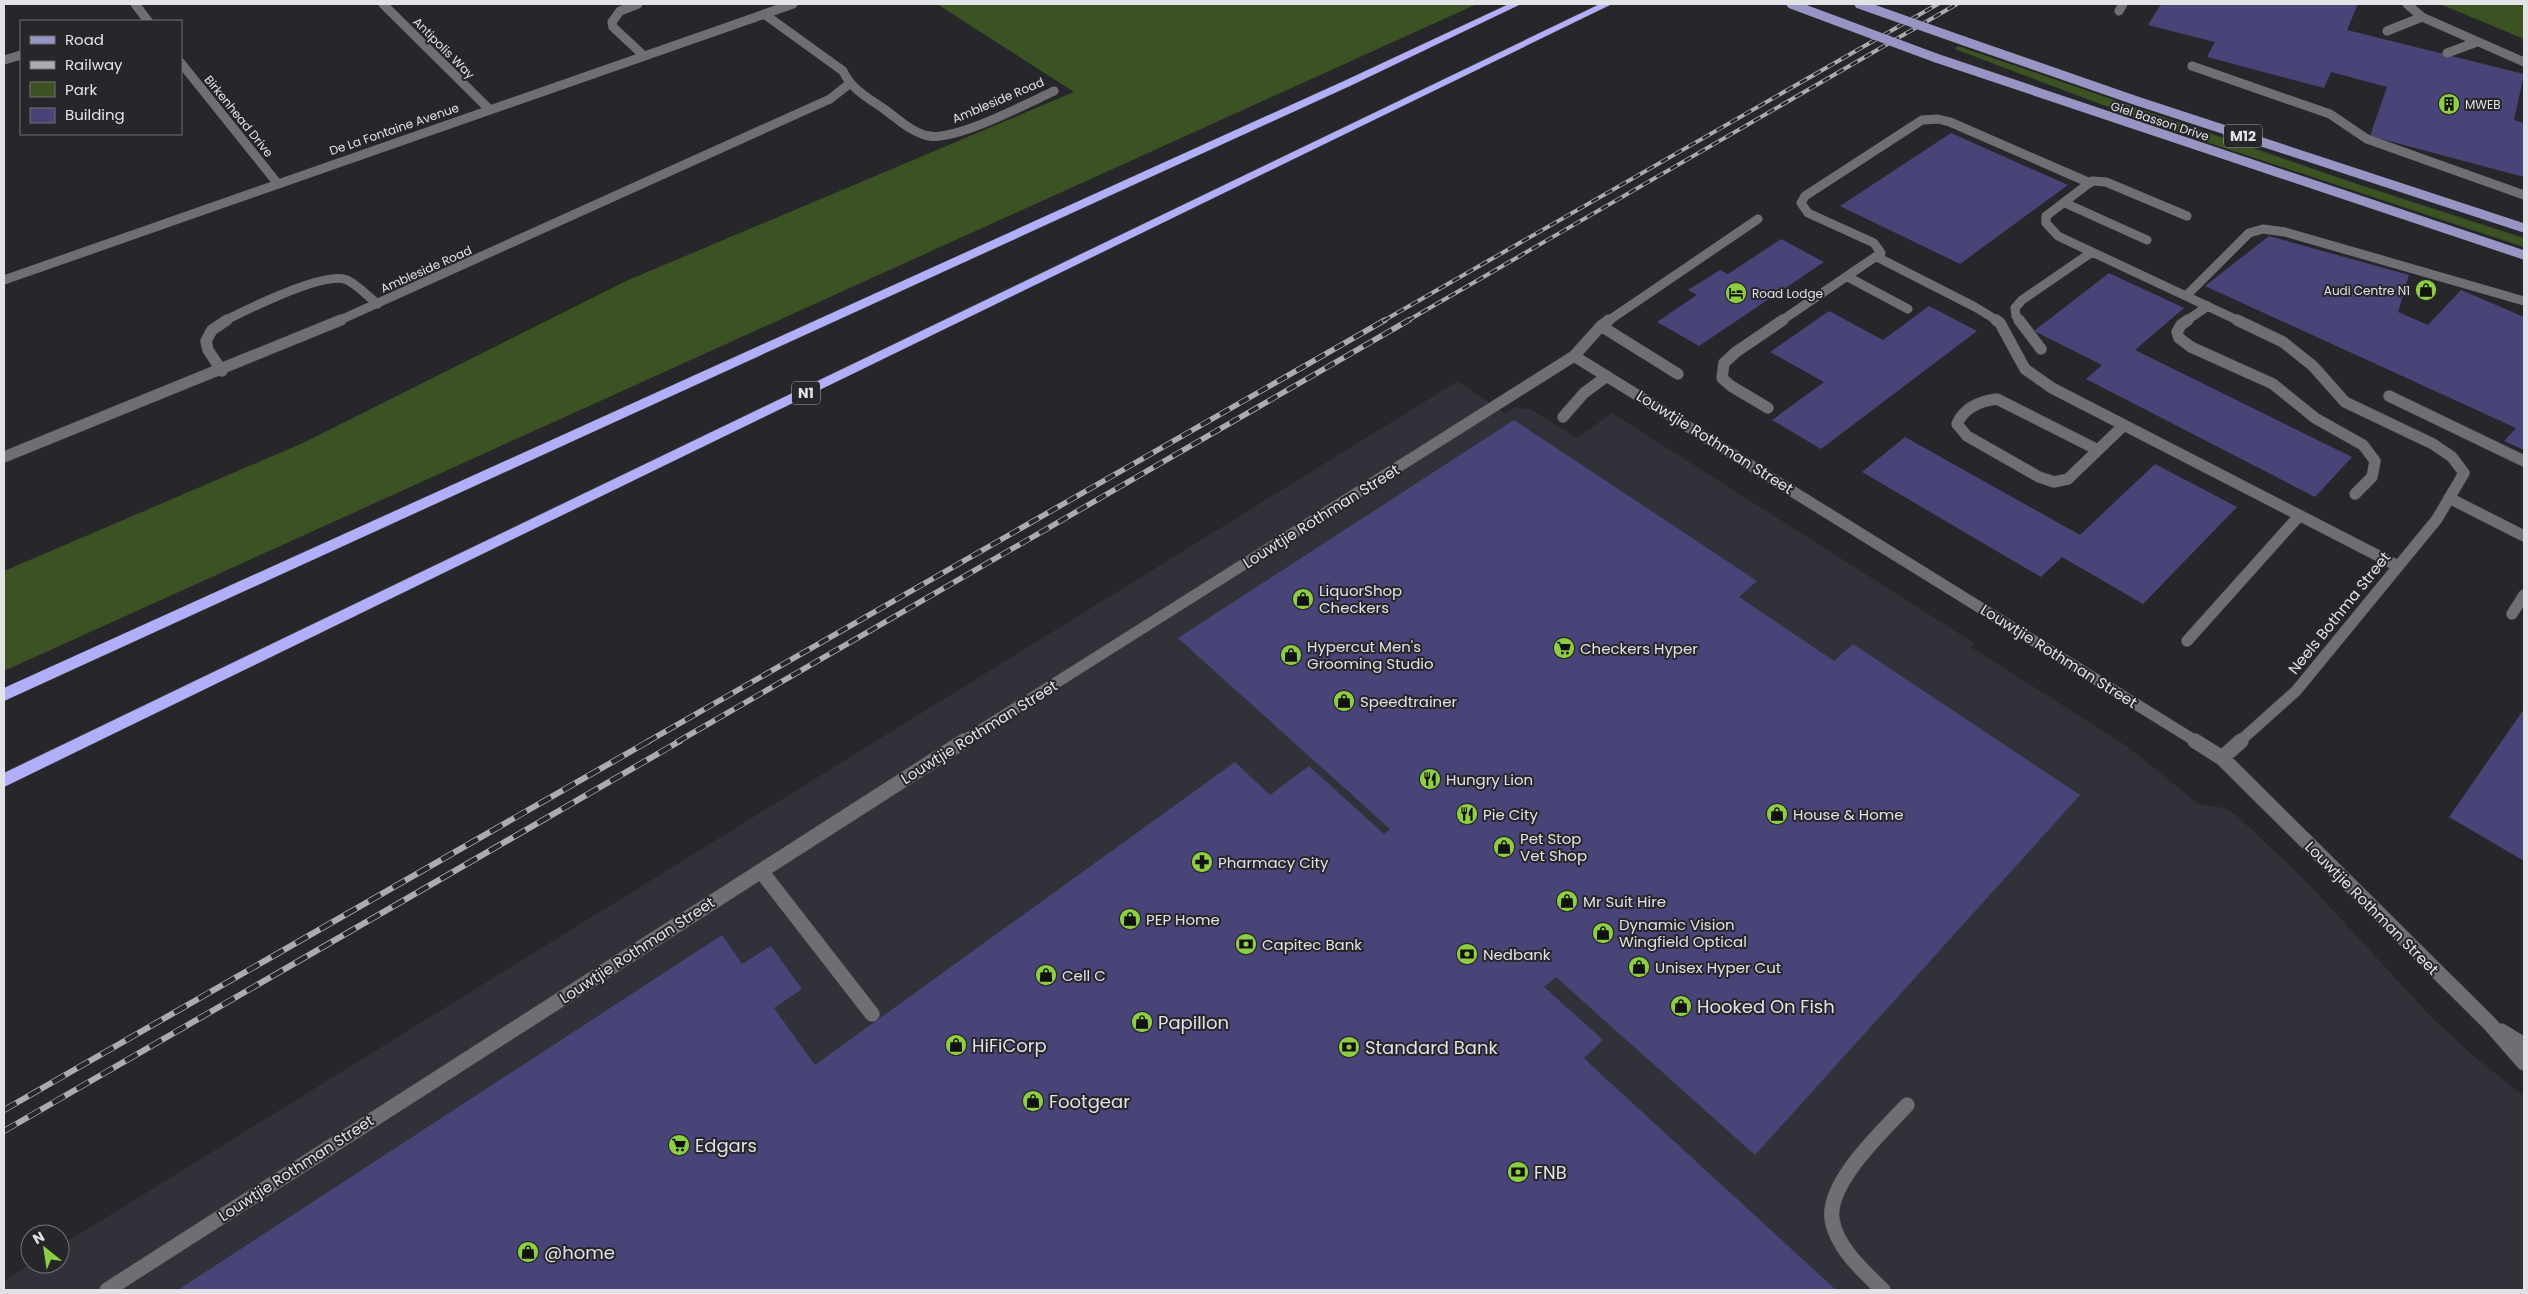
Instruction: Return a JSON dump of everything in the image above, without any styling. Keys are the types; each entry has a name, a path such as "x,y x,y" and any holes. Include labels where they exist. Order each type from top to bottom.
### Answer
{"highway":[{"path":"4,695 1348,83 1516,4"},
{"name":"N1","path":"4,780 1607,4"},
{"path":"4,690 250,582"}],"main road":[{"name":"Giel Basson Drive","path":"1791,4 1936,58 2524,255"},
{"name":"Giel Basson Drive","path":"1859,4 2143,103 2524,228"}],"street":[{"path":"135,4 147,20"},
{"name":"Antipolis Way","path":"383,4 489,109"},
{"path":"638,4 621,11 611,22 613,28 643,56"},
{"name":"De La Fontaine Avenue","path":"4,280 793,4"},
{"path":"2407,4 2422,17 2524,62"},
{"name":"Ambleside Road","path":"764,14 843,71 848,84 914,131 934,137 958,131 1054,91"},
{"path":"2386,31 2422,17"},
{"path":"2448,53 2477,42"},
{"path":"4,60 20,55"},
{"name":"Birkenhead Drive","path":"182,64 278,184"},
{"path":"2192,66 2330,114 2367,139 2524,195"},
{"name":"Ambleside Road","path":"4,458 222,371 378,304 830,99 848,84"},
{"path":"1768,408 1731,386 1722,378 1724,363 1736,352 1877,258 1881,253 1874,243 1808,213 1802,208 1801,200 1922,120 1938,119 1950,122 2090,183 2106,182 2187,216"},
{"path":"2090,183 2046,216 2046,224 2058,236 2208,306 2182,325 2177,332 2179,338 2191,347 2273,384 2327,426 2363,445 2375,461 2372,477 2355,494"},
{"path":"2064,203 2147,240"},
{"path":"1574,356 1601,326 1758,220"},
{"path":"2186,296 2248,233 2263,229 2285,232 2524,302"},
{"path":"2041,349 2016,316 2015,308 2022,300 2092,252"},
{"path":"1877,258 1990,316 2000,323 2019,360 2036,378 2398,566"},
{"path":"1848,276 1908,309"},
{"path":"222,371 206,344 206,338 208,332 228,318 333,277 347,280 378,304"},
{"name":"Neels Bothma Street","path":"2208,306 2283,342 2313,366 2332,390 2345,402 2434,444 2452,457 2464,473 2437,519 2296,691 2222,758"},
{"path":"1601,326 1678,374"},
{"name":"Louwtjie Rothman Street","path":"107,1290 761,871 1574,356 2222,758 2490,1024 2524,1063"},
{"path":"1563,418 1584,394 1607,376"},
{"path":"2390,396 2524,461"},
{"path":"2098,450 2008,402 1997,399 1977,404 1958,418 1957,424 1967,436 2039,477 2054,482 2068,479 2124,425"},
{"path":"2449,498 2524,536"},
{"path":"2186,641 2299,516"},
{"path":"2512,614 2524,594"},
{"path":"761,871 872,1014"},
{"name":"Louwtjie Rothman Street","path":"2490,1024 2524,1046"},
{"path":"1883,1290 1854,1263 1837,1234 1832,1208 1843,1181 1907,1105"}],"shaded area":[{"path":"1458,381 1504,413 1515,408 1530,409 1577,438 1612,413 1974,643 1971,647 2128,747 2199,804 2224,808 2236,815 2305,880 2432,1018 2476,1058 2524,1096 2524,1290 4,1290 4,1281 20,1271 20,1274 70,1274 70,1240"}],"green space":[{"path":"937,4 1477,4 4,671 4,571 303,443 626,281 1074,92"},
{"path":"2440,4 2524,4 2524,39"},
{"path":"1958,46 2357,184 2524,238 2524,247 2161,127 1955,49"}],"building":[{"name":"MWEB","path":"2161,4 2358,4 2347,30 2524,74 2514,120 2524,123 2524,177 2370,136 2387,87 2331,72 2324,88 2207,57 2215,42 2148,25"},
{"path":"1951,133 2068,185 1960,264 1840,206"},
{"path":"2269,236 2409,275 2398,312 2428,325 2461,290 2524,317 2524,450 2504,441 2516,428 2205,286"},
{"name":"Road Lodge","path":"1781,239 1824,262 1699,346 1657,322 1697,295 1688,290 1720,270 1728,274"},
{"path":"2109,273 2184,308 2135,350 2352,457 2315,497 2086,379 2102,365 2034,331"},
{"path":"1929,306 1977,331 1821,449 1772,420 1824,382 1770,352 1829,311 1883,340"},
{"path":"1514,420 1757,581 1739,597 1834,661 1853,644 2080,795 1755,1155 1556,977 1544,987 1603,1040 1584,1058 1836,1290 181,1290 181,1288 722,935 742,964 771,946 802,989 774,1008 815,1065 1235,762 1270,795 1309,766 1384,834 1390,829 1178,638"},
{"path":"1905,437 2080,535 2155,464 2237,507 2143,604 2062,557 2041,577 1862,472"},
{"path":"2524,709 2524,861 2449,817"}],"railway":[{"path":"1383,321 1938,4"},
{"path":"1407,321 1957,4"},
{"path":"647,742 1385,320"},
{"path":"677,742 1409,320"},
{"path":"4,1110 649,741"},
{"path":"4,1131 680,741"}],"place":[{"name":"MWEB","path":"2449,104"},
{"name":"Audi Centre N1","path":"2426,290"},
{"name":"Road Lodge","path":"1736,293"},
{"name":"LiquorShop Checkers","path":"1303,599"},
{"name":"Checkers Hyper","path":"1564,648"},
{"name":"Hypercut Men's Grooming Studio","path":"1291,655"},
{"name":"Speedtrainer","path":"1344,701"},
{"name":"Hungry Lion","path":"1430,779"},
{"name":"Pie City","path":"1467,814"},
{"name":"House & Home","path":"1777,814"},
{"name":"Pet Stop Vet Shop","path":"1504,847"},
{"name":"Pharmacy City","path":"1202,862"},
{"name":"Mr Suit Hire","path":"1567,901"},
{"name":"PEP Home","path":"1130,919"},
{"name":"Dynamic Vision Wingfield Optical","path":"1603,933"},
{"name":"Capitec Bank","path":"1246,944"},
{"name":"Nedbank","path":"1467,954"},
{"name":"Unisex Hyper Cut","path":"1639,967"},
{"name":"Cell C","path":"1046,975"},
{"name":"Hooked On Fish","path":"1681,1006"},
{"name":"Papillon","path":"1142,1022"},
{"name":"HiFiCorp","path":"956,1045"},
{"name":"Standard Bank","path":"1349,1047"},
{"name":"Footgear","path":"1033,1101"},
{"name":"Edgars","path":"679,1145"},
{"name":"FNB","path":"1518,1172"},
{"name":"@home","path":"528,1252"}]}
